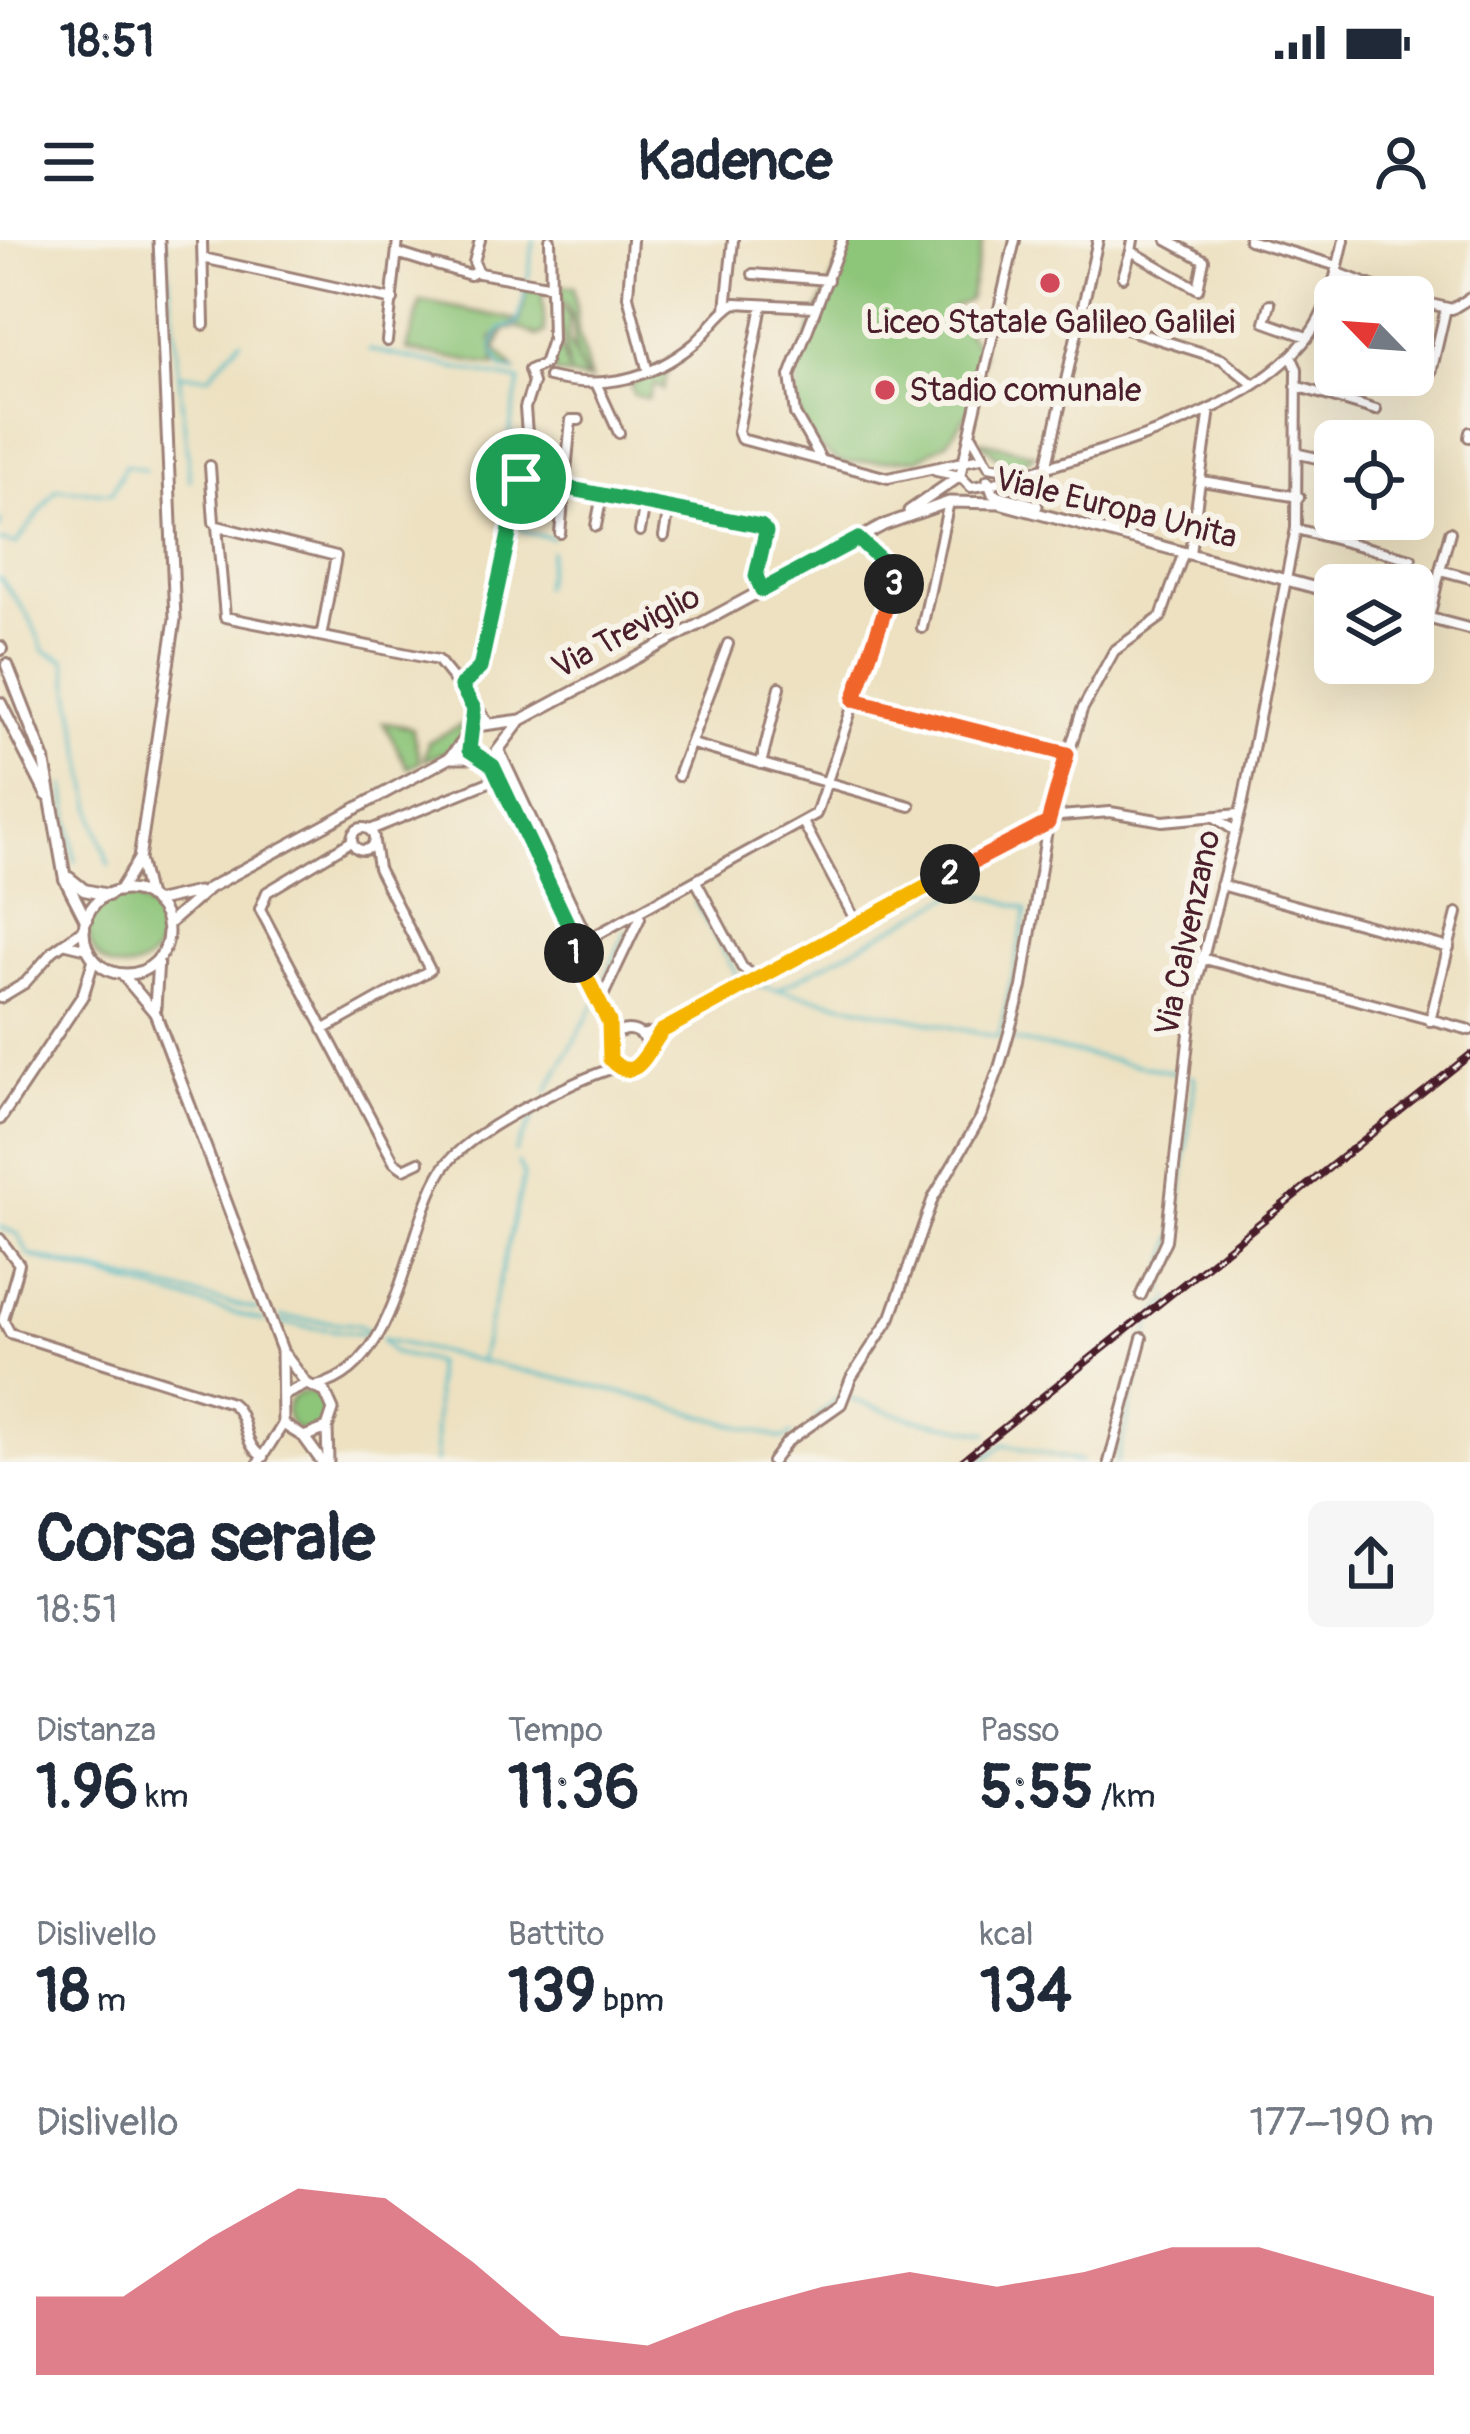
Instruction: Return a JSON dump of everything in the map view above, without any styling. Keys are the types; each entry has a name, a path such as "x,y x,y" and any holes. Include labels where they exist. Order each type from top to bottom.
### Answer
{"highway":[{"path":"7,665 44,760 63,871 85,924"},
{"path":"0,704 49,798"},
{"path":"63,871 84,890 114,893"}],"main road":[{"path":"158,240 175,619 139,859 151,899 167,925"},
{"path":"904,515 961,478 968,501 987,484 994,495 1070,519"},
{"name":"Viale Europa Unita","path":"884,525 949,502 968,501 1070,519 1314,587"},
{"name":"Via Treviglio","path":"520,719 884,525"},
{"path":"1434,619 1470,629"},
{"path":"325,1462 283,1424 283,1351 155,1013 153,983 158,959 167,925 208,888 449,758 471,730 520,719"},
{"path":"449,758 483,759 501,750 520,719"},
{"path":"491,724 501,732 501,750"},
{"path":"471,730 469,750 483,759"},
{"path":"0,1119 83,995 91,954 85,924 139,859"},
{"path":"114,893 151,899 208,888"},
{"path":"91,954 118,973 155,1013"},
{"path":"83,995 118,973 140,972 158,959"},
{"path":"283,1351 331,1400 325,1462"},
{"path":"286,1394 312,1385"},
{"path":"300,1436 326,1429"}],"street":[{"path":"202,240 204,325"},
{"path":"387,341 398,240"},
{"path":"477,271 480,240"},
{"path":"549,377 544,364 552,340 550,240"},
{"path":"632,240 628,296 649,372"},
{"path":"726,309 733,240"},
{"path":"822,461 795,414 792,364 815,316 814,307 829,280 841,240"},
{"path":"961,478 1016,240"},
{"path":"1047,459 1098,240"},
{"path":"1123,277 1133,240"},
{"path":"1131,251 1198,289 1204,260 1167,240"},
{"path":"1249,240 1353,276"},
{"path":"936,471 987,484 1047,459 1210,409 1254,385 1307,338 1337,269 1344,240"},
{"path":"397,253 470,275 477,271 548,285"},
{"path":"202,258 393,300"},
{"path":"753,274 829,280"},
{"path":"1434,305 1458,308 1470,298"},
{"path":"533,383 549,377 597,384 649,372 693,344 726,309 741,303 814,307"},
{"path":"1270,304 1265,322 1307,338"},
{"path":"762,305 738,434 888,478 982,458"},
{"path":"1434,357 1446,308"},
{"path":"1120,328 1222,359 1238,366 1254,385"},
{"name":"Via Calvenzano","path":"1141,1295 1166,1240 1201,958 1239,814 1296,529 1299,454 1291,356"},
{"path":"461,686 480,668 525,480 525,408 533,383 529,370 544,364"},
{"path":"597,384 619,433"},
{"path":"1296,386 1376,410"},
{"path":"772,1462 787,1442 842,1404 851,1378 891,1317 943,1178 988,1101 1022,987 1048,823 1067,754 1092,683 1126,639 1161,617 1187,553 1210,409"},
{"path":"560,533 571,420 579,420"},
{"path":"971,432 989,466 1024,471"},
{"path":"1299,454 1314,458"},
{"path":"210,466 214,522"},
{"path":"987,484 989,466"},
{"path":"525,480 763,526 756,576 762,590"},
{"path":"1202,481 1299,497"},
{"path":"596,526 602,495"},
{"path":"922,628 949,502"},
{"path":"640,531 645,503"},
{"path":"664,536 669,508"},
{"path":"322,632 336,556 217,526 225,617 322,632 438,660 491,724"},
{"path":"1296,529 1411,559"},
{"path":"1434,596 1450,532"},
{"path":"574,942 603,935 804,824 819,810 894,574 858,539"},
{"path":"1440,570 1470,578"},
{"path":"678,776 728,644"},
{"path":"761,764 780,687"},
{"path":"854,700 1067,754"},
{"path":"471,730 474,709"},
{"path":"692,744 910,806"},
{"path":"501,750 591,941 584,959"},
{"path":"483,759 499,778 584,959 586,981 617,1034"},
{"path":"341,852 360,850 386,827 462,789 475,790 499,778"},
{"path":"617,1034 662,1031 1048,823 1093,811 1163,821 1239,814"},
{"path":"1216,818 1234,831"},
{"path":"804,824 859,927"},
{"path":"322,1030 430,970 377,859 372,837 358,829 341,852 267,892 260,904 322,1030 394,1162 404,1169 419,1162"},
{"path":"352,841 377,859"},
{"path":"539,863 549,858"},
{"path":"697,883 746,972 757,978"},
{"path":"1221,885 1449,948"},
{"path":"602,998 625,943 645,912"},
{"path":"1430,1021 1457,914"},
{"path":"0,998 85,924"},
{"path":"66,944 91,954"},
{"path":"1201,958 1470,1030"},
{"path":"331,1400 340,1376 386,1324 443,1168 487,1132 590,1075 639,1067 662,1031"},
{"path":"590,1075 609,1056 617,1034"},
{"path":"641,1035 648,1049"},
{"path":"609,1056 617,1067"},
{"path":"0,1239 19,1264 3,1320 10,1333 231,1403 242,1416 249,1444 261,1460 274,1446 283,1424"},
{"path":"1109,1462 1142,1338"},
{"path":"312,1385 340,1376"},
{"path":"274,1446 300,1436"}],"green space":[{"name":"Stadio comunale","path":"848,240 983,240 969,300 951,308 948,320 962,326 983,353 970,410 947,442 918,459 842,463 814,442 800,417 801,359"},
{"path":"554,286 574,286 578,332 591,380 575,353 569,309"},
{"path":"527,287 542,292 545,332 537,336 517,327 506,330 520,323"},
{"path":"554,296 569,315 568,340 586,380 556,373 550,360 558,342 570,374"},
{"path":"421,301 518,320 492,338 495,366 407,350"},
{"path":"505,331 496,350 515,369 502,367 494,357 497,339"},
{"path":"668,367 663,390 654,384 648,399 634,395 630,385"},
{"path":"978,440 1035,454 1023,463 1006,464"},
{"path":"383,722 412,728 420,762 408,768"},
{"path":"467,722 453,749 424,760 428,742"},
{"path":"125,897 151,907 161,933 151,959 125,969 99,959 89,933 99,907"},
{"path":"307,1392 321,1398 327,1412 321,1426 307,1432 293,1426 287,1412 293,1398"}],"waterway":[{"path":"165,240 190,481"},
{"path":"528,278 534,240"},
{"path":"493,346 500,330 518,323 526,287"},
{"path":"182,375 209,376 241,340"},
{"path":"369,350 520,381 509,433 522,439"},
{"path":"493,350 501,368 516,371"},
{"path":"534,444 518,524 524,532 552,538"},
{"path":"0,541 16,544 57,489 112,493 125,465 145,470"},
{"path":"0,520 0,528"},
{"path":"543,588 551,551"},
{"path":"0,578 30,618 44,651 65,660 95,821 109,865"},
{"path":"65,786 75,861"},
{"path":"777,990 965,889 1027,909 999,1037"},
{"path":"695,902 741,982"},
{"path":"598,996 626,930"},
{"path":"755,985 997,1037"},
{"path":"547,1091 594,1005"},
{"path":"1012,1040 1176,1073"},
{"path":"1165,1291 1161,1283 1177,1225 1195,1078 1191,1076"},
{"path":"515,1152 538,1108"},
{"path":"481,1358 524,1176 518,1163"},
{"path":"0,1227 18,1234 29,1255 257,1310"},
{"path":"31,1256 263,1321"},
{"path":"1117,1462 1151,1321 1171,1298"},
{"path":"281,1317 358,1325 376,1334"},
{"path":"281,1323 367,1335"},
{"path":"382,1339 631,1395 783,1439 792,1434"},
{"path":"383,1341 393,1353 435,1362 436,1462"},
{"path":"815,1418 838,1398"},
{"path":"849,1399 913,1419 988,1433"},
{"path":"981,1462 1004,1444 1081,1462"}],"railway":[{"path":"961,1462 1470,1055"}],"place":[{"name":"Liceo Statale Galileo Galilei","path":"1050,283"},
{"name":"Stadio comunale","path":"885,390"}],"route":[{"path":"521,479 761,526 766,532 756,576 762,590 858,539 895,578 854,700 1067,754 1048,823 662,1031 637,1068 617,1067 608,1054 613,1037 609,1022 573,952 571,931 493,766 473,754 467,744 474,709 461,686 480,668 521,479"}]}
